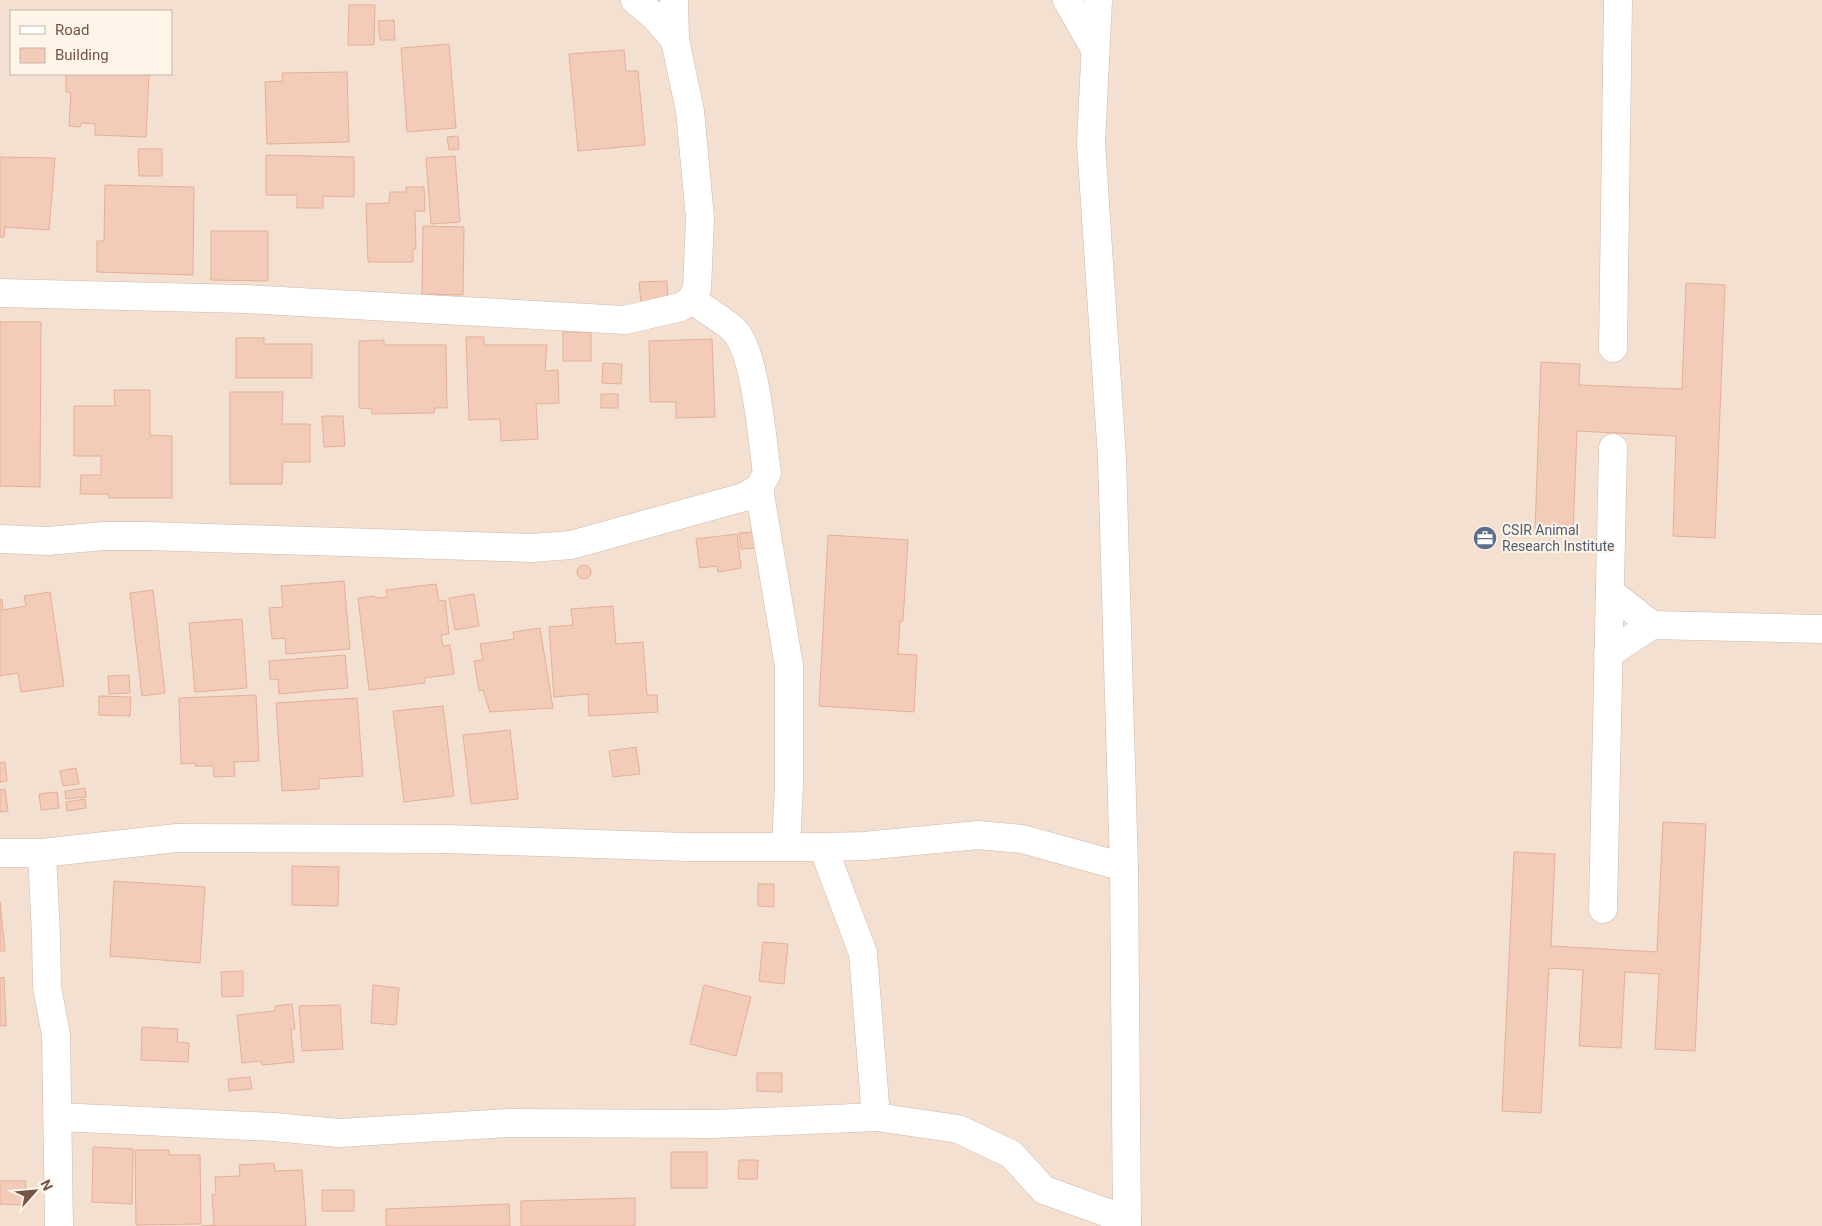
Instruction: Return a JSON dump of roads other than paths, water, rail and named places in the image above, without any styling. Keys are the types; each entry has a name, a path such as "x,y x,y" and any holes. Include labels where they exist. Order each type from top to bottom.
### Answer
{"street":[{"path":"634,0 655,17 675,40"},
{"path":"0,293 245,299 625,320 681,307 691,300 697,288 700,218 690,111 675,40 674,0"},
{"path":"1067,0 1096,48"},
{"path":"58,1117 274,1127 340,1133 509,1123 714,1124 876,1117 958,1129 1011,1154 1044,1190 1127,1223 1124,867 1112,458 1091,143 1098,0"},
{"path":"1612,348 1618,0"},
{"path":"0,539 47,540 106,536 147,536 542,547 571,545 744,497 759,488 767,473 751,368 735,331 691,300"},
{"path":"1603,909 1613,448"},
{"path":"759,488 789,666 789,786 786,846"},
{"path":"1610,592 1652,625"},
{"path":"1608,654 1652,625 1822,629"},
{"path":"0,852 42,853 177,838 446,839 686,847 864,846 978,835 1022,840 1124,867"},
{"path":"823,846 863,953 876,1117"},
{"path":"42,853 47,987 56,1035 59,1226"}],"place":[{"name":"CSIR Animal Research Institute","path":"1485,538"}]}
